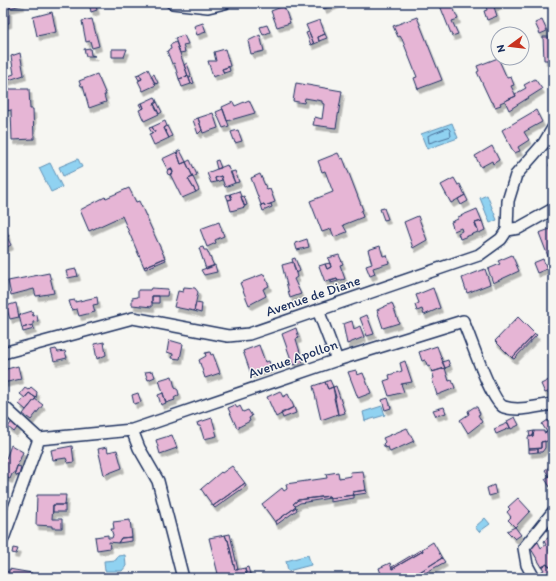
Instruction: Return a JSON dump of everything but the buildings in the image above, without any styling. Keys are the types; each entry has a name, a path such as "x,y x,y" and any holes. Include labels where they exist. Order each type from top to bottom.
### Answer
{"street":[{"path":"172,3 208,7 225,3"},
{"path":"553,128 544,143 516,176 508,200 507,230 519,228 553,210"},
{"name":"Avenue de Diane","path":"3,353 133,318 228,336 249,334 479,255 501,239 507,230"},
{"path":"318,310 337,360"},
{"name":"Avenue Apollon","path":"39,439 132,430 337,360 464,321 493,396 503,406 518,409 553,404"},
{"path":"3,406 39,439 3,540"},
{"path":"132,430 139,448 158,481 183,578"},
{"path":"534,578 527,565 524,548 553,512"}],"water":[{"path":"452,123 458,138 427,149 421,134"},
{"path":"78,159 82,167 63,176 59,167"},
{"path":"50,163 62,187 51,192 39,168"},
{"path":"487,195 497,220 490,223 480,198"},
{"path":"382,406 385,415 365,421 363,412"},
{"path":"485,518 490,524 479,532 475,527"},
{"path":"125,555 126,566 122,571 105,571 104,561 116,560 118,556"},
{"path":"308,555 311,565 288,571 286,561"}]}
